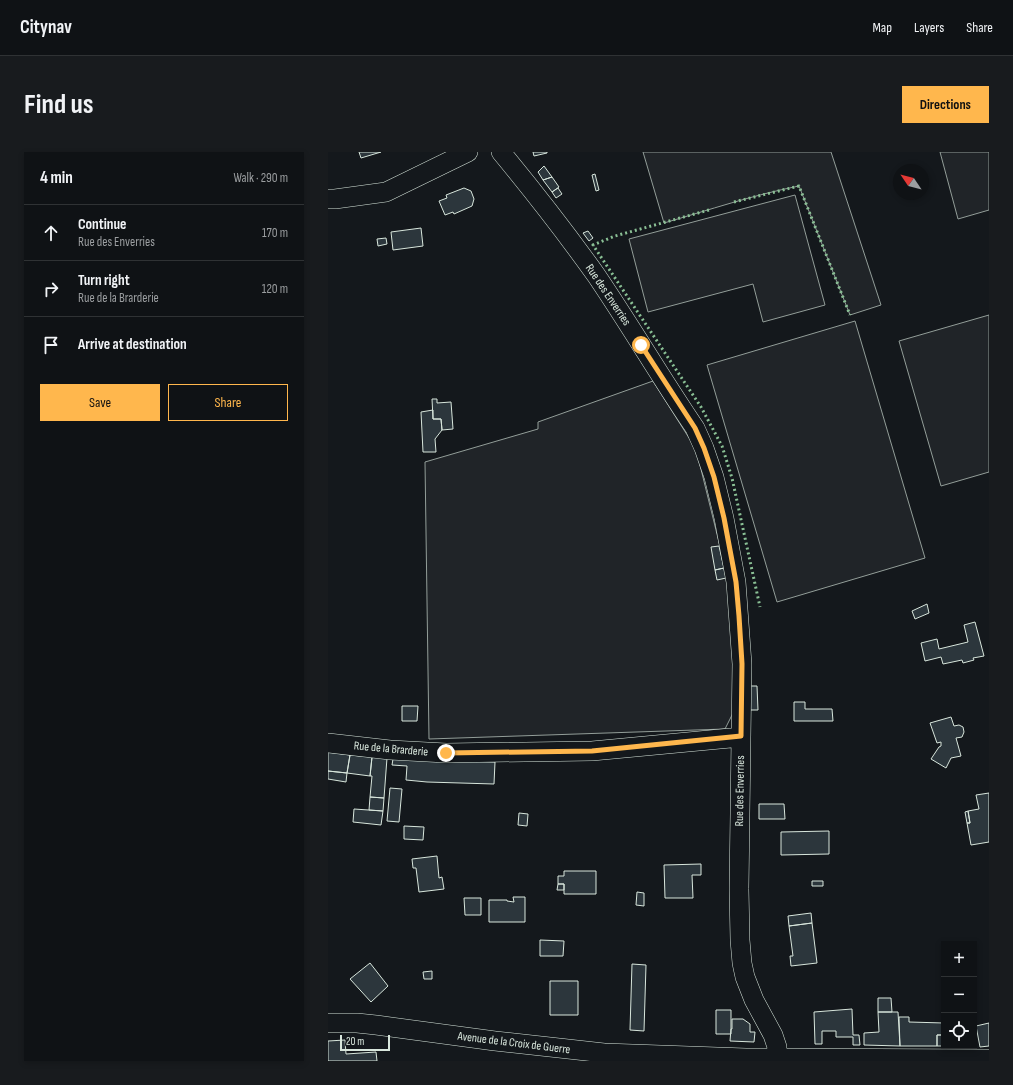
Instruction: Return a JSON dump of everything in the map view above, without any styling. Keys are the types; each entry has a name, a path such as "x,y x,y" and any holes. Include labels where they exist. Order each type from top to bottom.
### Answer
{"street":[{"path":"328,199 386,192 468,152"},
{"name":"Rue des Enverries","path":"502,152 596,276 695,428 714,477 724,518 736,582 742,664 739,889 742,963 745,977 754,1000 774,1035 777,1047 777,1058"},
{"name":"Rue de la Brarderie","path":"328,743 390,750 446,753 592,751 741,736"},
{"name":"Avenue de la Croix de Guerre","path":"329,1022 376,1024 494,1041 604,1053 746,1058 989,1059"}],"shaded area":[{"path":"643,152 831,152 881,305 850,315 799,186 748,198 664,223"},
{"path":"940,152 989,152 989,210 958,219"},
{"path":"795,195 825,305 763,322 753,284 648,312 629,239"},
{"path":"989,315 989,472 941,486 899,341"},
{"path":"855,321 925,558 777,602 707,365"},
{"path":"653,381 696,449 732,595 734,711 725,729 429,739 425,462 538,429 538,422"}],"building":[{"path":"359,152 381,152 361,158"},
{"path":"533,152 547,152 547,153 534,156"},
{"path":"544,166 552,177 543,180 538,172"},
{"path":"595,174 599,190 596,191 592,175"},
{"path":"552,177 559,187 552,192 543,180"},
{"path":"464,188 471,191 474,199 472,206 454,214 453,212 445,215 439,201 447,198 446,195"},
{"path":"558,188 562,194 556,198 552,192"},
{"path":"421,228 423,246 393,250 391,232"},
{"path":"588,231 593,238 589,241 583,233"},
{"path":"386,238 387,244 378,246 377,239"},
{"path":"432,399 437,399 437,403 451,402 453,429 442,430 441,419 433,419"},
{"path":"433,410 433,419 441,419 442,430 435,439 436,452 423,452 421,412"},
{"path":"719,546 724,568 715,570 711,547"},
{"path":"724,568 726,578 717,580 715,570"},
{"path":"927,604 929,613 915,619 912,611"},
{"path":"975,622 984,656 973,658 974,660 963,663 962,660 943,664 941,657 925,661 921,643 937,639 939,649 968,642 964,625"},
{"path":"748,686 757,686 758,710 749,710"},
{"path":"794,702 805,702 805,709 832,709 833,721 794,721"},
{"path":"402,706 418,706 417,721 402,721"},
{"path":"951,717 954,726 959,725 963,727 964,732 962,737 956,738 961,756 951,758 946,768 931,759 941,746 941,742 937,743 930,723"},
{"path":"328,752 350,755 347,773 328,771"},
{"path":"350,755 372,757 370,776 347,773"},
{"path":"372,757 387,758 384,798 370,797"},
{"path":"393,759 495,762 494,784 406,780 407,766 392,765"},
{"path":"328,771 347,773 346,782 328,779"},
{"path":"390,788 402,789 399,822 387,821"},
{"path":"989,793 989,842 971,845 967,823 970,823 968,811 979,809 976,795"},
{"path":"370,797 384,798 383,811 369,810"},
{"path":"759,804 784,804 785,819 759,819"},
{"path":"354,809 383,811 381,825 353,822"},
{"path":"968,811 970,823 967,823 965,812"},
{"path":"519,813 528,814 527,826 518,825"},
{"path":"404,826 424,827 423,840 404,839"},
{"path":"829,831 829,854 781,855 781,832"},
{"path":"437,856 439,878 442,877 444,889 419,892 416,868 413,868 412,859"},
{"path":"701,864 701,875 692,875 693,898 665,898 664,865"},
{"path":"564,871 596,871 596,894 564,894 564,884 558,884 558,876 564,876"},
{"path":"812,881 823,881 823,886 812,886"},
{"path":"558,884 564,884 564,890 557,890"},
{"path":"637,892 644,893 644,906 636,905"},
{"path":"513,897 525,897 525,922 489,922 489,900 507,900 514,902"},
{"path":"464,898 481,898 481,915 465,915"},
{"path":"811,913 812,923 789,926 788,916"},
{"path":"812,923 817,963 791,966 790,956 793,956 789,926"},
{"path":"540,940 564,941 563,956 540,956"},
{"path":"370,963 388,986 371,1002 350,979"},
{"path":"632,964 646,965 644,1031 630,1030"},
{"path":"432,971 432,979 424,979 423,972"},
{"path":"550,981 578,981 578,1015 550,1015"},
{"path":"878,998 891,998 892,1012 878,1012"},
{"path":"852,1009 853,1035 859,1035 860,1045 853,1045 853,1037 836,1037 836,1031 822,1031 822,1044 815,1044 814,1012"},
{"path":"716,1010 731,1010 731,1034 716,1034"},
{"path":"878,1012 898,1012 900,1046 864,1045 864,1033 879,1032"},
{"path":"899,1017 909,1017 909,1022 941,1023 941,1035 937,1035 937,1046 900,1046"},
{"path":"732,1019 743,1019 750,1024 750,1032 755,1032 754,1042 730,1041"},
{"path":"989,1023 989,1046 980,1047 977,1026"},
{"path":"937,1035 941,1035 941,1046 937,1046"},
{"path":"345,1040 346,1054 376,1052 377,1061 328,1061 328,1041"}],"hedge":[{"path":"734,202 799,186 850,315"},
{"path":"709,210 615,236 593,245 701,407 722,446 732,478 760,607"}],"route":[{"path":"446,753 592,751 741,736 742,664 736,582 724,518 714,477 695,428 674,398 641,345"}]}
